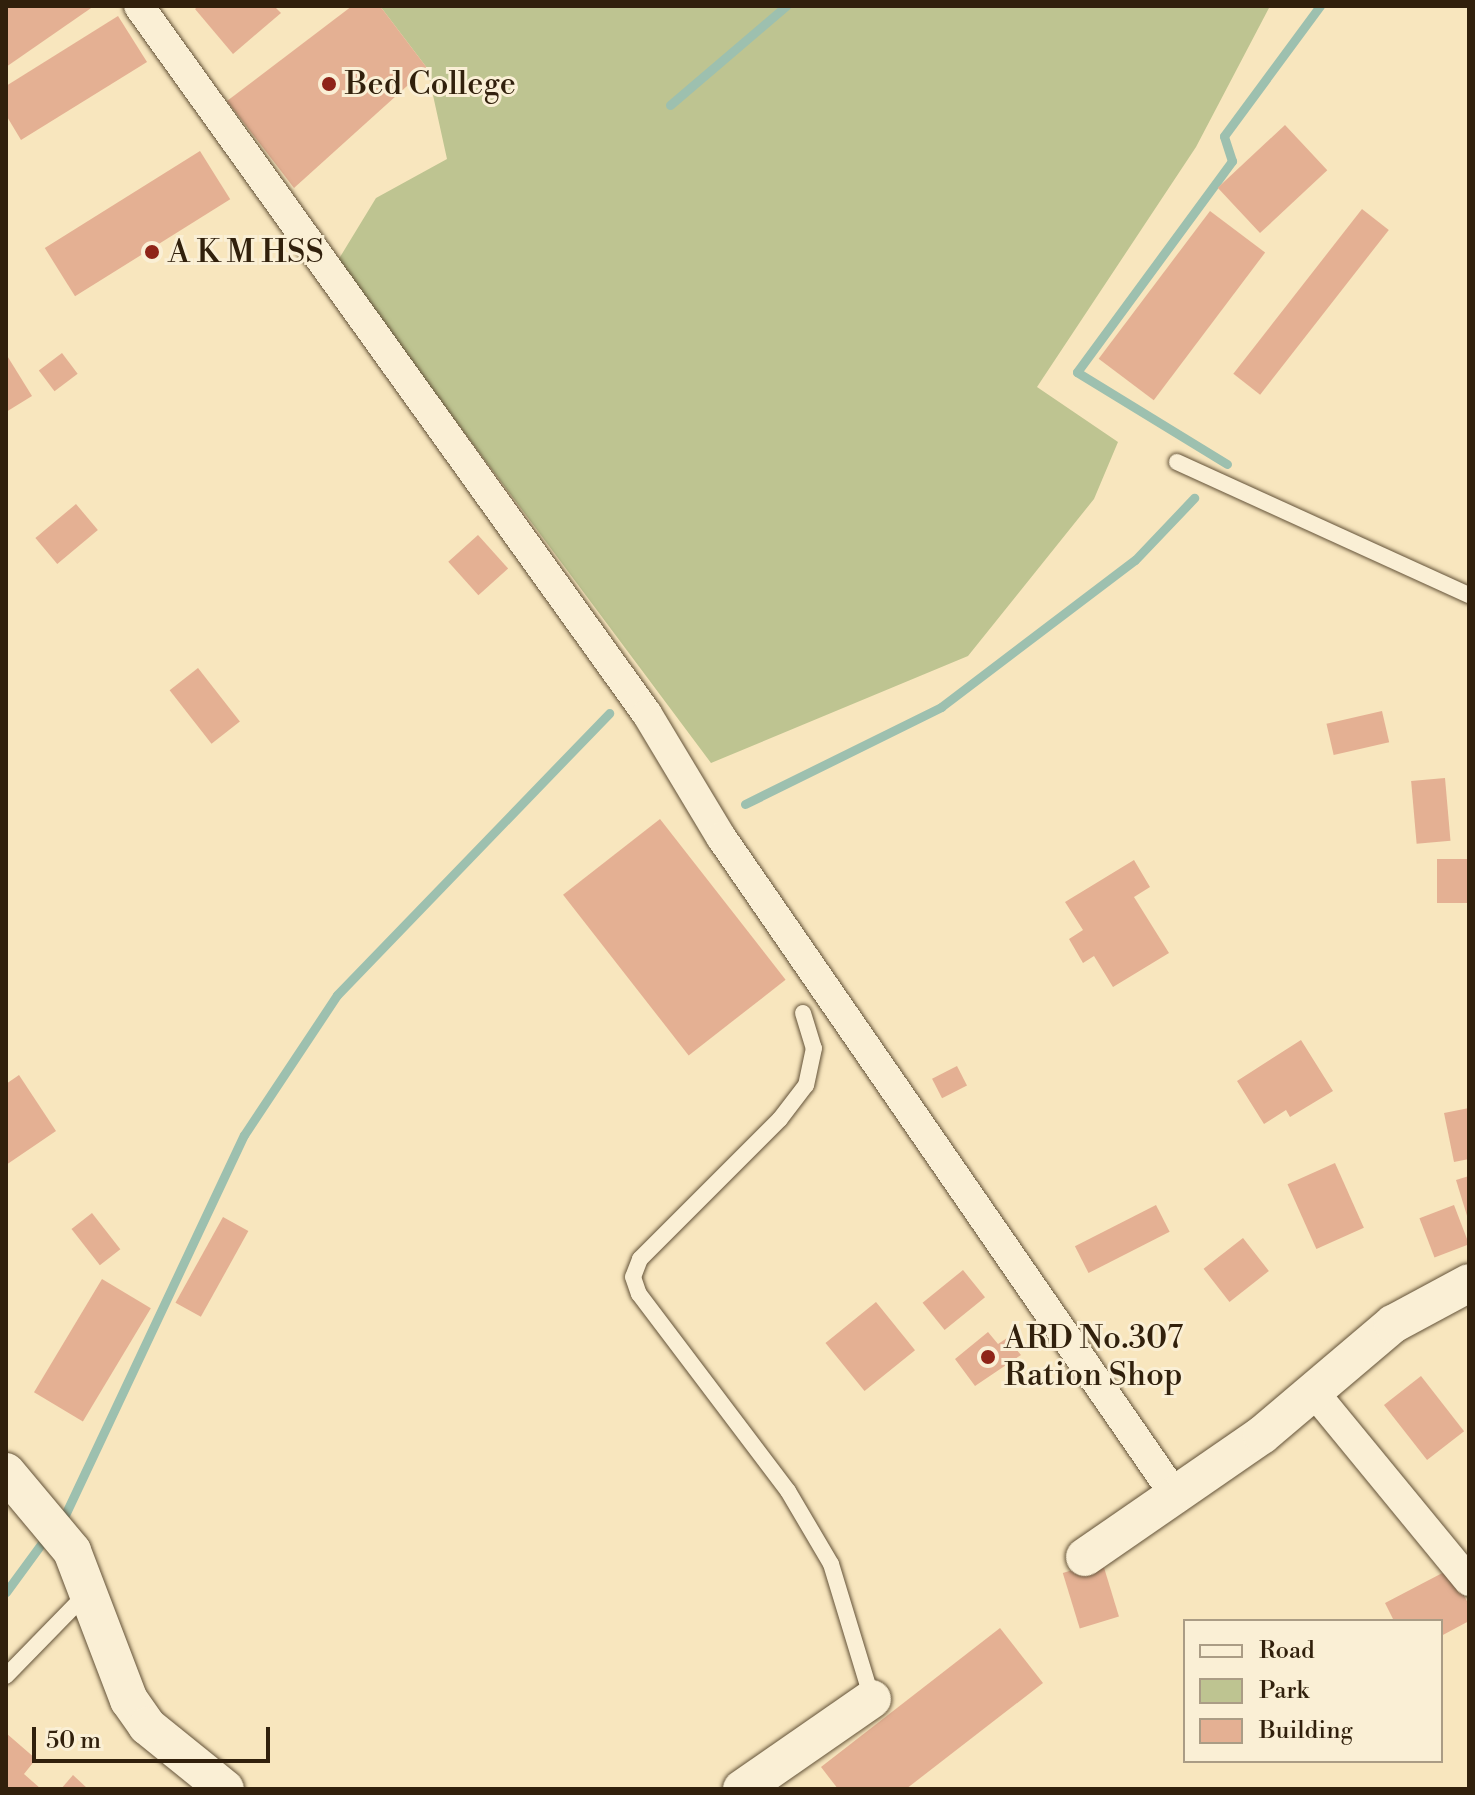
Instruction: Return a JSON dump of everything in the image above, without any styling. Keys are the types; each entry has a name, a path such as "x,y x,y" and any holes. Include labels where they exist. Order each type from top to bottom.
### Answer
{"street":[{"path":"139,6 647,714 721,837 1177,1498"},
{"path":"1085,1557 1177,1498 1393,1324 1469,1283"},
{"path":"1313,1391 1469,1581"},
{"path":"6,1472 72,1551 129,1700 147,1726 225,1789"},
{"path":"742,1789 872,1699"}],"lane":[{"path":"1177,462 1469,595"},
{"path":"803,1013 814,1048 806,1085 780,1119 640,1259 633,1277 639,1294 788,1491 831,1564 872,1699"},
{"path":"6,1676 88,1592"}],"green space":[{"path":"380,6 1270,6 1196,147 1037,387 1118,442 1094,499 968,656 711,763 337,262 376,198 447,159 427,68"}],"building":[{"path":"6,6 94,6 6,67"},
{"path":"199,6 274,6 281,13 233,54 195,9"},
{"name":"Bed College","path":"352,6 380,6 427,68 294,188 227,101"},
{"path":"118,16 147,62 21,140 6,115 6,86"},
{"path":"1285,125 1327,170 1260,233 1218,188"},
{"path":"200,151 230,199 75,296 45,248"},
{"path":"1362,209 1389,230 1260,395 1233,374"},
{"path":"1210,211 1265,253 1154,400 1099,359"},
{"path":"62,353 78,374 54,391 39,370"},
{"path":"6,354 32,396 6,412"},
{"path":"76,504 98,530 57,564 35,538"},
{"path":"478,535 508,568 478,595 448,562"},
{"path":"198,668 240,722 211,744 170,690"},
{"path":"1382,711 1389,742 1334,755 1326,724"},
{"path":"1445,778 1450,841 1417,844 1411,781"},
{"path":"660,819 786,980 689,1055 563,895"},
{"path":"1437,859 1469,859 1469,903 1437,903"},
{"path":"1134,860 1150,887 1134,897 1169,953 1113,987 1094,956 1083,963 1069,939 1083,930 1065,902"},
{"path":"1301,1040 1333,1091 1290,1117 1286,1110 1264,1124 1237,1081"},
{"path":"957,1066 967,1086 942,1098 932,1079"},
{"path":"19,1075 56,1131 6,1165 6,1084"},
{"path":"1469,1108 1469,1159 1454,1162 1444,1113"},
{"path":"1335,1163 1364,1228 1316,1249 1287,1184"},
{"path":"1469,1176 1469,1219 1468,1219 1456,1180"},
{"path":"1156,1205 1170,1232 1089,1273 1075,1246"},
{"path":"1454,1205 1469,1244 1435,1257 1419,1218"},
{"path":"92,1213 120,1249 100,1265 72,1229"},
{"path":"223,1217 248,1231 201,1317 175,1303"},
{"path":"1243,1238 1269,1271 1229,1302 1204,1269"},
{"path":"963,1270 985,1297 945,1330 923,1303"},
{"path":"102,1279 151,1308 83,1422 34,1392"},
{"path":"876,1302 915,1350 865,1391 825,1343"},
{"name":"ARD No.307 Ration Shop","path":"988,1332 998,1344 1007,1338 1021,1355 975,1386 955,1359"},
{"path":"1421,1376 1464,1431 1427,1460 1384,1405"},
{"path":"1102,1561 1119,1616 1080,1628 1063,1573"},
{"path":"1450,1569 1469,1605 1469,1621 1443,1635 1443,1619 1393,1619 1385,1603"},
{"path":"1000,1628 1043,1683 906,1789 838,1789 821,1767"},
{"path":"6,1733 36,1759 24,1774 41,1789 6,1789"},
{"path":"73,1775 88,1789 61,1789"}],"waterway":[{"path":"670,105 786,6"},
{"path":"1227,464 1077,372 1232,161 1224,136 1320,6"},
{"path":"745,804 941,707 1135,560 1194,498"},
{"path":"65,1515 244,1135 337,995 609,713"},
{"path":"6,1592 44,1540"}],"place":[{"name":"Bed College","path":"329,84"},
{"name":"A K M HSS","path":"152,252"},
{"name":"ARD No.307 Ration Shop","path":"988,1357"}]}
